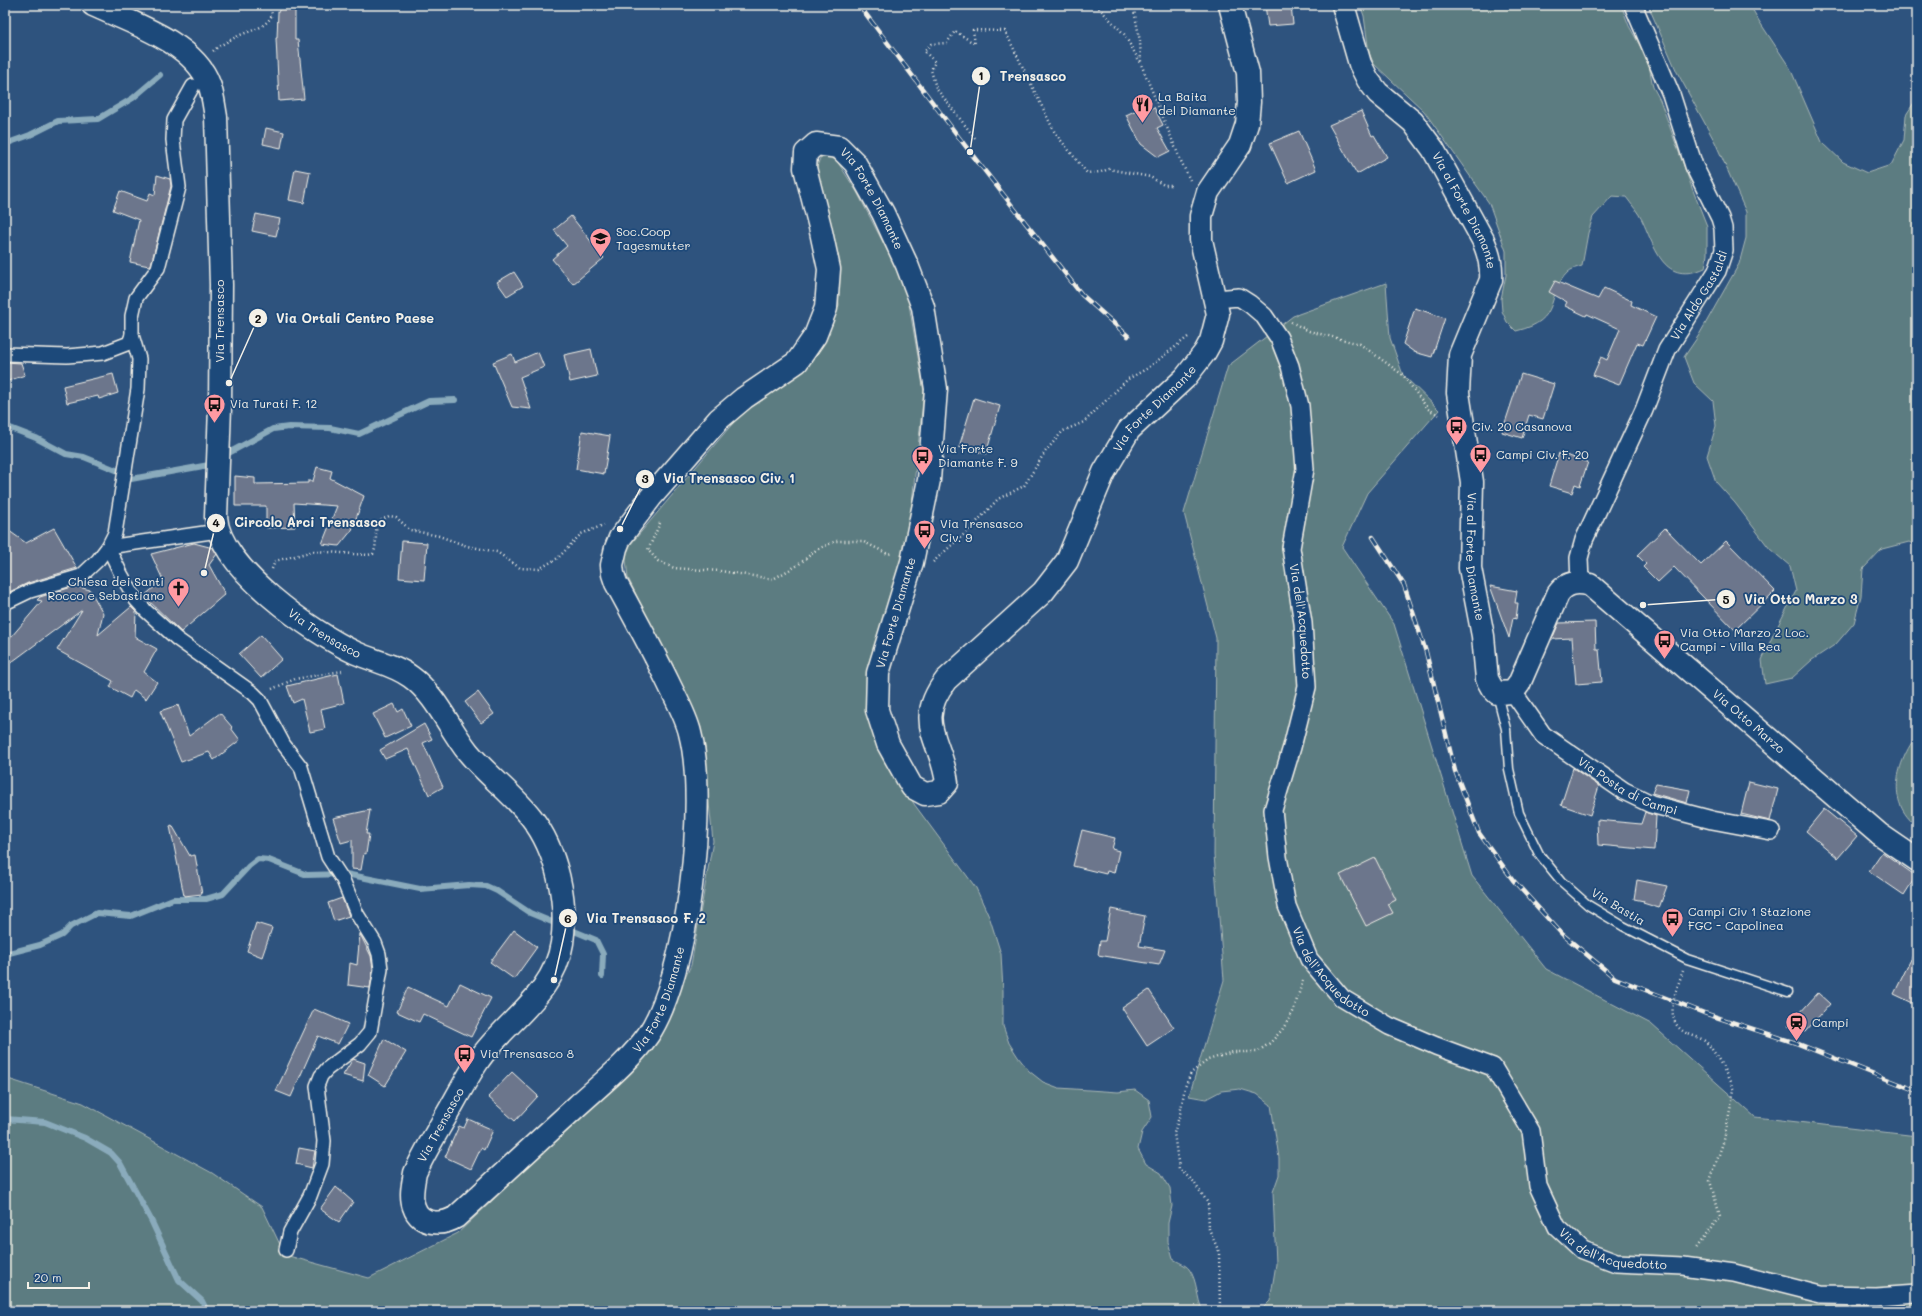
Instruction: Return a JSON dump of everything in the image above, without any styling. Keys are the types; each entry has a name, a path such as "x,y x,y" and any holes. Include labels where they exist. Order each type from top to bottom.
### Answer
{"main road":[{"name":"Via Trensasco","path":"93,5 170,42 185,52 198,79 209,83 216,117 218,179 220,407 216,505 218,531 227,549 252,577 285,609 313,630 356,653 400,670 422,687 469,753 532,818 542,835 557,874 562,895 562,943 557,960 550,977 539,994 479,1060 420,1162 413,1183 412,1199 414,1208 424,1220"},
{"path":"1216,299 1201,240 1201,216 1208,192 1240,145 1247,124 1249,102 1248,74 1230,5"},
{"name":"Via al Forte Diamante","path":"1343,5 1360,64 1368,80 1378,93 1412,122 1433,149 1490,255 1492,268 1491,280 1460,355 1458,393 1472,482 1470,568 1483,636 1488,679 1492,688 1505,693"},
{"name":"Via Forte Diamante","path":"424,1220 439,1223 448,1222 456,1217 618,1068 648,1035 665,1003 680,948 692,886 697,803 695,763 690,733 681,708 616,583 612,565 613,556 620,538 651,497 719,419 744,398 797,362 815,336 826,308 829,269 820,227 804,168 806,153 816,144 828,145 839,148 855,164 883,213 907,265 923,307 936,389 930,480 914,552 878,673 877,710 888,744 912,787 925,794 939,792 947,783 945,769 932,734 930,715 935,694 946,680 1043,592 1067,561 1104,472 1129,430 1185,378 1206,352 1215,330 1218,314 1216,299"},
{"path":"1505,693 1519,684 1558,594 1567,585 1580,583"},
{"name":"Via Otto Marzo","path":"1580,583 1597,589 1879,834 1917,860"}],"street":[{"name":"Via Aldo Gastaldi","path":"1580,583 1579,558 1584,540 1644,410 1667,350 1716,271 1724,250 1723,228 1720,218 1694,166 1671,94 1633,5"},
{"path":"5,603 30,591 81,576 98,560 108,547 115,533 138,389 139,359 132,335 132,316 136,298 158,268 179,187 173,140 174,120 198,79"},
{"name":"Via dell'Acquedotto","path":"1216,299 1239,298 1250,304 1264,316 1279,338 1290,366 1300,406 1305,469 1291,548 1303,623 1308,687 1273,810 1278,858 1287,906 1310,959 1342,998 1388,1026 1493,1067 1531,1131 1538,1186 1557,1227 1582,1250 1616,1263 1683,1266 1734,1273 1821,1295 1875,1296 1917,1293"},
{"path":"5,354 67,356 103,353 129,343 132,335"},
{"path":"108,547 218,531"},
{"path":"108,547 136,600 146,611 177,639 260,700 284,745 301,768 328,857 343,880 357,914 375,943 379,954 381,968 370,1032 360,1044 327,1069 321,1076 317,1086 324,1141 322,1164 310,1196 290,1232 286,1250"},
{"name":"Via Posta di Campi","path":"1505,693 1543,735 1624,791 1651,804 1712,820 1771,831"}],"lane":[{"name":"Via Bastia","path":"1505,693 1509,769 1519,813 1539,854 1561,881 1588,905 1623,926 1687,959 1788,992"}],"path":[{"path":"198,79 209,54 214,49 238,36 255,30 268,23 272,15 270,7 264,5"},
{"path":"1096,5 1124,34 1141,64 1180,159 1191,181 1208,192"},
{"path":"1133,5 1140,41 1141,64"},
{"path":"975,138 936,88 931,70 935,62 924,51 930,44 947,43 956,31 975,44 973,30 1006,31 1056,133 1087,173 1101,172 1108,169 1150,177 1164,185 1172,186"},
{"path":"1289,321 1310,331 1360,344 1403,375 1428,409 1464,430"},
{"path":"651,497 663,509 658,531 648,550 658,561 674,568 726,572 773,579 798,564 816,550 836,541 862,541 888,554 892,553 903,539 914,552 930,564 937,561 998,499 1024,486 1045,452 1063,430 1084,422 1128,379 1148,368 1192,334"},
{"path":"272,571 274,561 314,550 368,555 373,554 375,550 376,528 378,522 389,516 396,517 410,530 439,536 467,546 497,552 520,568 539,569 558,558 581,534 596,527 609,524"},
{"path":"253,694 276,689 296,679 344,670"},
{"path":"1220,1311 1219,1252 1209,1229 1208,1203 1193,1181 1179,1169 1174,1132 1180,1114 1184,1087 1191,1072 1208,1060 1233,1052 1257,1052 1270,1043 1282,1030 1293,1012 1310,959"},
{"path":"1683,1266 1720,1216 1710,1181 1724,1140 1734,1090 1706,1042 1681,1030 1673,1019 1674,1002 1687,959"}],"green space":[{"path":"1360,5 1621,5 1629,26 1648,60 1653,87 1660,100 1707,226 1707,254 1705,268 1691,272 1680,272 1671,269 1663,262 1657,253 1635,208 1626,197 1612,196 1593,217 1588,233 1582,266 1569,271 1561,281 1556,289 1547,314 1541,320 1531,326 1516,331 1507,322 1502,311 1501,299 1506,275 1506,251 1489,203 1424,111 1374,64 1369,53 1364,16"},
{"path":"1648,5 1750,5 1790,68 1822,142 1843,162 1867,173 1891,165 1904,140 1906,115 1917,98 1917,546 1909,542 1882,549 1863,569 1861,596 1854,623 1836,644 1812,660 1792,678 1765,684 1762,660 1796,591 1790,566 1770,549 1735,503 1716,482 1707,456 1716,426 1713,401 1694,383 1684,357 1699,335 1739,264 1746,238 1746,212 1715,142 1677,72"},
{"path":"822,153 837,161 857,192 906,287 924,392 908,539 867,670 871,726 914,804 976,888 990,919 1001,954 1003,1026 1009,1043 1018,1057 1029,1071 1043,1082 1059,1088 1118,1092 1135,1090 1149,1100 1152,1117 1142,1132 1138,1149 1146,1164 1161,1173 1170,1188 1172,1206 1168,1223 1168,1242 1173,1259 1186,1266 1192,1274 1203,1311 5,1311 5,1078 83,1103 212,1173 262,1207 285,1255 369,1278 458,1233 652,1050 691,965 713,841 701,727 628,578 625,551 750,403 817,355 839,305 833,234 816,169"},
{"path":"1386,283 1390,338 1403,375 1439,410 1367,493 1342,547 1394,624 1472,876 1546,969 1651,1024 1755,1117 1917,1136 1917,1311 1260,1311 1270,1301 1276,1264 1273,1192 1279,1175 1279,1158 1271,1105 1257,1094 1240,1089 1221,1091 1206,1099 1189,1096 1224,980 1214,855 1216,638 1184,513 1228,366 1293,316"},
{"path":"1917,735 1917,826 1907,816 1901,805 1898,794 1898,782 1904,757"}],"building":[{"path":"282,5 295,5 295,40 298,40 304,99 279,101 276,38 278,12"},
{"path":"1265,5 1291,5 1293,24 1268,26"},
{"path":"1145,106 1147,111 1154,107 1163,125 1157,128 1170,151 1158,157 1141,144 1126,115"},
{"path":"1361,111 1372,136 1374,135 1387,157 1357,174 1329,125"},
{"path":"266,128 284,132 281,148 263,144"},
{"path":"1299,131 1316,170 1288,183 1270,143"},
{"path":"295,169 310,172 304,203 289,200"},
{"path":"157,175 170,179 171,186 151,265 149,266 130,262 139,220 113,210 120,191 147,201 150,193 155,195"},
{"path":"256,214 280,219 276,236 252,231"},
{"path":"571,216 604,258 573,284 552,259 567,246 554,230"},
{"path":"514,272 523,286 507,296 497,282"},
{"path":"1555,281 1598,299 1604,288 1632,301 1631,305 1656,317 1643,345 1637,343 1619,385 1593,375 1601,357 1607,360 1620,329 1565,306 1567,302 1549,292"},
{"path":"1415,308 1445,318 1432,357 1414,352 1403,344"},
{"path":"591,349 597,376 570,382 564,355"},
{"path":"538,352 544,367 520,377 531,409 512,407 493,362 512,354 515,362"},
{"path":"5,362 21,363 25,375 5,382"},
{"path":"113,374 118,393 99,399 98,396 67,403 63,386"},
{"path":"1521,374 1554,384 1543,419 1529,415 1522,438 1502,432"},
{"path":"974,398 1000,406 986,454 959,447"},
{"path":"582,431 610,436 604,474 576,469"},
{"path":"1559,453 1588,462 1580,486 1575,484 1572,493 1549,486"},
{"path":"317,467 332,471 330,478 364,496 352,530 339,546 322,544 337,506 294,503 295,527 266,528 266,506 235,506 235,476 255,478 255,484 308,483 308,481 313,481"},
{"path":"5,528 26,543 54,528 77,568 28,583 5,594"},
{"path":"1665,528 1701,565 1726,541 1775,591 1735,630 1674,567 1658,582 1643,567 1646,564 1637,555"},
{"path":"402,541 427,543 424,580 399,578"},
{"path":"194,543 213,548 217,554 209,565 225,594 181,632 144,596 163,580 151,554"},
{"path":"75,586 90,590 103,613 98,635 131,607 136,612 135,637 157,649 144,672 157,682 146,699 134,690 130,698 110,687 113,681 57,650 82,610 5,667 5,644 42,601 37,600 40,597"},
{"path":"1490,586 1517,591 1515,603 1518,603 1516,619 1513,618 1509,638"},
{"path":"1595,622 1596,649 1599,649 1602,682 1576,684 1572,638 1552,639 1559,623"},
{"path":"261,635 282,659 261,678 239,654"},
{"path":"338,674 344,703 321,709 325,729 310,732 302,699 293,703 287,686"},
{"path":"478,692 494,714 481,723 465,702"},
{"path":"394,704 398,712 403,709 411,726 385,738 373,714"},
{"path":"178,705 189,736 220,713 232,727 231,728 240,740 214,760 209,752 181,762 160,711"},
{"path":"424,724 432,739 423,743 443,787 429,795 408,749 385,759 380,750"},
{"path":"1573,768 1599,786 1590,815 1561,805"},
{"path":"1749,782 1778,789 1770,821 1741,814"},
{"path":"1656,784 1690,790 1687,803 1652,793"},
{"path":"1824,809 1857,836 1838,858 1806,831"},
{"path":"370,810 366,834 369,834 366,854 364,853 361,870 352,869 352,840 341,843 333,818"},
{"path":"1645,812 1656,816 1654,850 1598,845 1597,820 1641,824"},
{"path":"172,825 190,856 195,855 202,894 184,896 170,826"},
{"path":"1082,830 1115,838 1112,849 1119,851 1114,873 1107,871 1106,874 1073,866"},
{"path":"1882,852 1916,876 1904,895 1869,871"},
{"path":"1375,858 1396,900 1388,904 1393,913 1366,926 1340,875"},
{"path":"1637,880 1667,886 1659,908 1643,903 1644,901 1634,899"},
{"path":"342,898 349,916 334,921 328,903"},
{"path":"1111,909 1145,916 1139,946 1165,950 1159,965 1098,955 1100,941 1105,941"},
{"path":"256,923 272,928 262,957 247,951"},
{"path":"514,930 537,947 514,979 490,962"},
{"path":"360,934 371,956 373,969 370,988 348,985 350,963 357,965"},
{"path":"1917,947 1917,1005 1894,994"},
{"path":"460,983 491,998 471,1037 423,1014 419,1022 397,1012 408,987 449,1006"},
{"path":"1149,990 1174,1028 1147,1046 1122,1008"},
{"path":"1818,993 1830,1004 1805,1032 1788,1026"},
{"path":"314,1009 348,1024 338,1044 318,1036 291,1097 276,1091"},
{"path":"384,1039 406,1052 385,1086 368,1075"},
{"path":"353,1059 365,1063 363,1081 343,1075"},
{"path":"512,1072 538,1096 515,1121 488,1097"},
{"path":"468,1119 493,1130 484,1150 481,1148 471,1169 445,1157 459,1126 464,1128"},
{"path":"299,1148 315,1151 312,1168 296,1164"},
{"path":"336,1187 353,1202 339,1222 320,1209"}],"waterway":[{"path":"5,144 30,135 58,121 98,119 133,98 160,75"},
{"path":"223,456 273,429 289,427 330,428 359,434 429,401 455,400"},
{"path":"5,426 36,438 66,454 84,457 116,470 131,479 209,465 214,462"},
{"path":"5,954 40,945 62,935 71,926 97,913 131,916 173,899 206,899 223,894 249,866 258,859 269,860 307,875 346,874 420,889 469,885 486,886 497,891 530,913 596,940 603,954 602,976"},
{"path":"5,1119 45,1122 85,1138 111,1153 120,1163 151,1220 179,1280 202,1301 207,1311"}],"railway":[{"path":"859,5 970,152 1082,295 1128,336"},
{"path":"1373,537 1404,585 1426,652 1455,771 1479,833 1513,880 1562,934 1615,978 1704,1013 1796,1043 1917,1091"}],"place":[{"name":"La Baita del Diamante","path":"1142,124"},
{"name":"Trensasco","path":"970,152"},
{"name":"Soc.Coop Tagesmutter","path":"600,258"},
{"name":"Via Ortali Centro Paese","path":"229,383"},
{"name":"Via Turati F. 12","path":"214,424"},
{"name":"Civ. 20 Casanova","path":"1457,446"},
{"name":"Campi Civ. F. 20","path":"1481,474"},
{"name":"Via Forte Diamante F. 9","path":"922,476"},
{"name":"Via Trensasco Civ. 1","path":"620,529"},
{"name":"Via Trensasco Civ. 9","path":"924,550"},
{"name":"Circolo Arci Trensasco","path":"204,573"},
{"name":"Via Otto Marzo 3","path":"1643,605"},
{"name":"Chiesa dei Santi Rocco e Sebastiano","path":"179,608"},
{"name":"Via Otto Marzo 2 Loc. Campi - Villa Rea","path":"1665,660"},
{"name":"Campi Civ 1 Stazione FGC - Capolinea","path":"1673,938"},
{"name":"Via Trensasco F. 2","path":"554,980"},
{"name":"Campi","path":"1796,1042"},
{"name":"Via Trensasco 8","path":"464,1074"}]}
